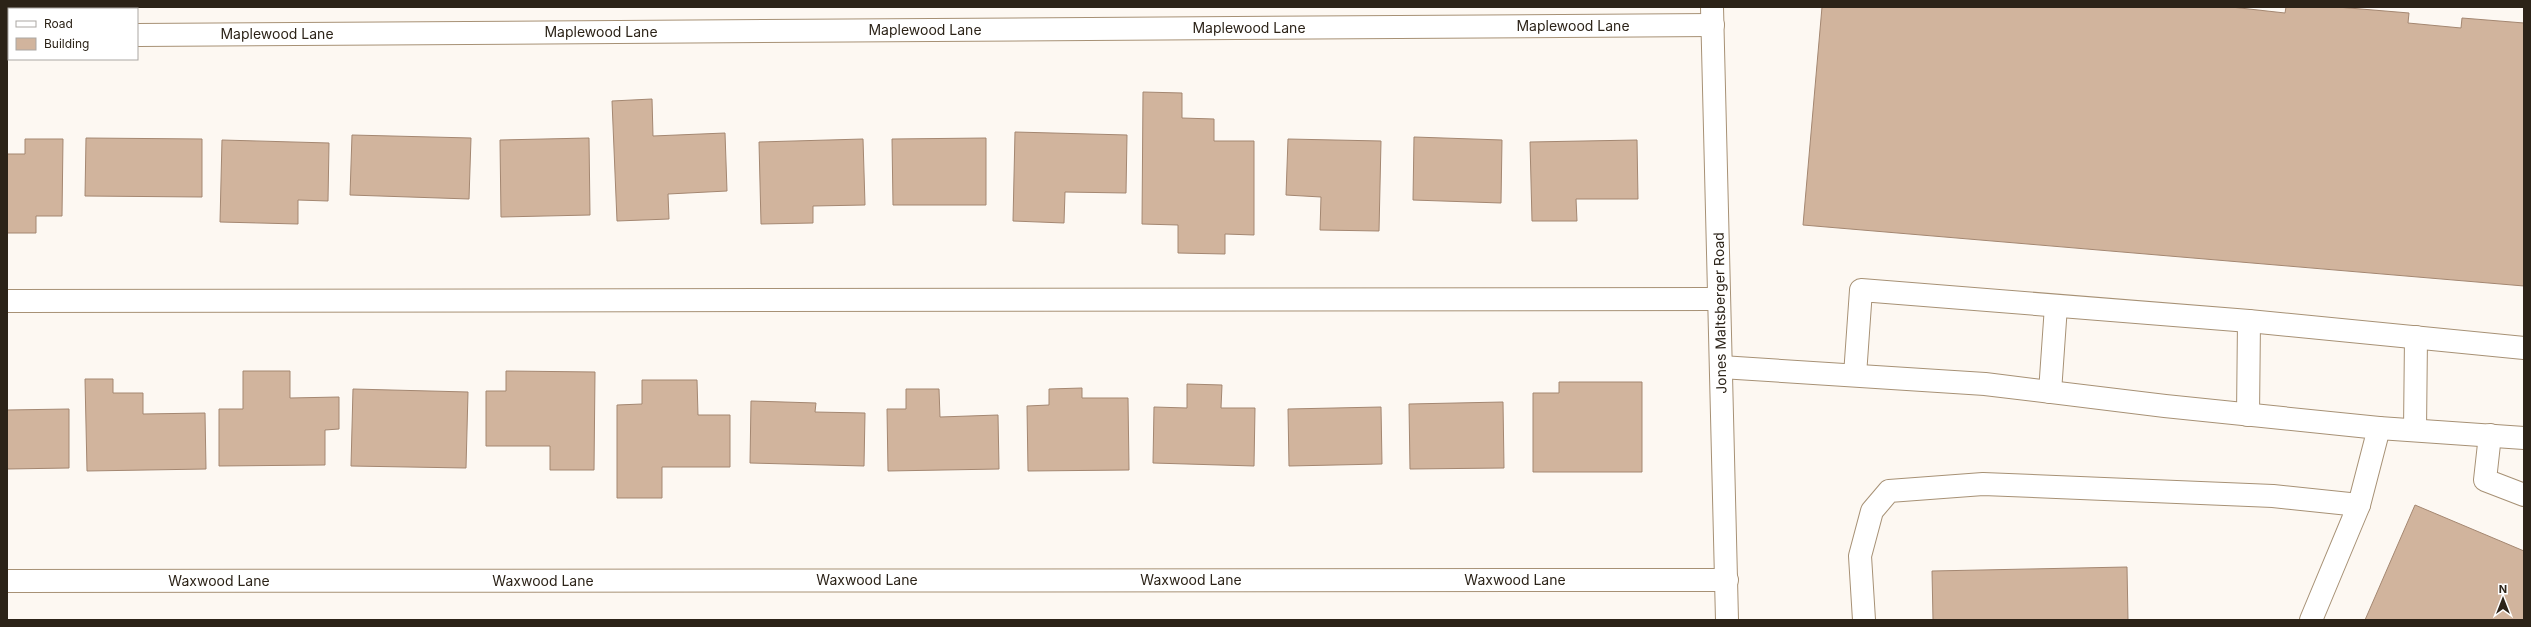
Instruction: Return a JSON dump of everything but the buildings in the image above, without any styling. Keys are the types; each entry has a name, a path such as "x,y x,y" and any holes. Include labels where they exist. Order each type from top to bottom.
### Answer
{"street":[{"name":"Maplewood Lane","path":"138,35 1712,16"},
{"name":"Jones Maltsberger Road","path":"1712,16 1727,620"},
{"path":"1855,375 1861,290 2249,320 2524,348"},
{"path":"7,300 1719,299"},
{"path":"2050,392 2056,306"},
{"path":"2248,415 2249,320"},
{"path":"2415,430 2416,337"},
{"path":"1721,367 1985,384 2248,415 2379,428 2524,438"},
{"path":"2312,620 2359,505 2379,428"},
{"path":"2490,435 2485,480 2524,495"},
{"path":"1864,620 1860,556 1872,511 1889,491 1983,484 2273,496 2359,505"},
{"name":"Waxwood Lane","path":"7,581 1727,580"}]}
